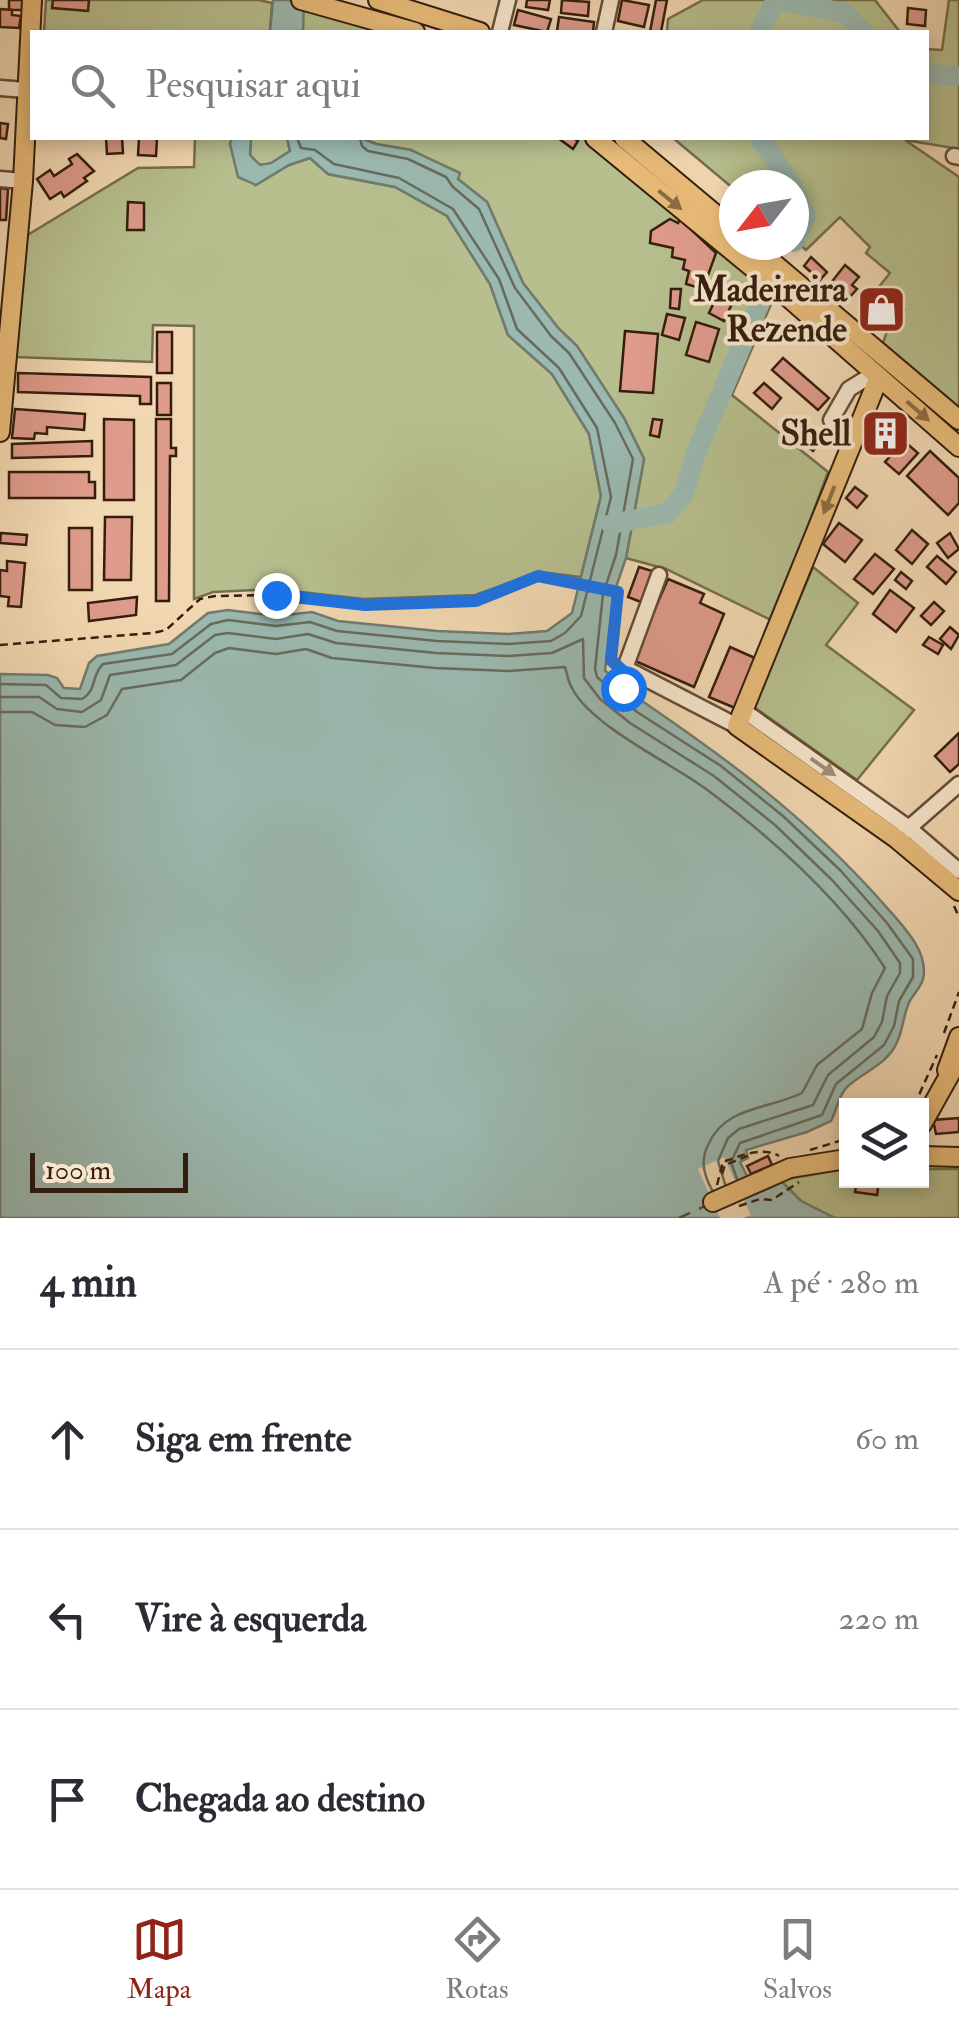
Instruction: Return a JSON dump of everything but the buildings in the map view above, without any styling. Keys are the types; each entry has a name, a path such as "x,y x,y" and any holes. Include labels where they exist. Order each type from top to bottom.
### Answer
{"main road":[{"path":"0,432 8,267 23,181 32,0"},
{"path":"378,0 470,30"},
{"path":"305,1 408,30"},
{"path":"597,140 959,447"},
{"path":"626,140 719,217"},
{"path":"770,260 959,420"},
{"path":"877,375 740,718 903,834 959,891"},
{"path":"940,1088 959,1037"},
{"path":"929,1110 959,1058"},
{"path":"713,1202 739,1199 755,1182 810,1157 839,1150"},
{"path":"929,1156 959,1157"},
{"path":"810,1157 839,1159"}],"street":[{"path":"500,30 508,0"},
{"path":"604,30 610,0"},
{"path":"0,88 26,90"},
{"path":"0,179 23,181"},
{"path":"830,420 848,389 877,375"},
{"path":"623,688 624,670 659,575"},
{"path":"624,670 740,718"},
{"path":"959,784 903,834 959,872"},
{"path":"929,1154 959,1147"}],"path":[{"path":"0,645 153,633 166,630 200,599 214,596 276,595 365,605 476,601 538,576 618,592 611,660 624,670"},
{"path":"917,1098 959,992"},
{"path":"810,1157 839,1142"},
{"path":"713,1202 724,1164 749,1154 771,1152 783,1158"},
{"path":"739,1199 772,1200 792,1185"}],"green space":[{"path":"46,0 272,3 270,30 44,30"},
{"path":"703,0 875,0 898,30 667,30 668,19"},
{"path":"949,0 959,0 959,149 905,140 929,140 929,49 942,50"},
{"path":"302,8 384,30 303,30"},
{"path":"195,140 231,140 230,144 255,185 310,158 328,174 395,187 447,216 490,284 508,335 552,374 589,434 601,496 581,577 540,572 475,595 364,599 274,589 213,592 194,599 194,326 153,325 152,362 15,357 26,236 138,168 194,167"},
{"path":"251,140 287,140 290,151 271,164 259,165 250,155"},
{"path":"366,140 586,140 719,248 719,260 732,260 774,297 732,395 828,472 773,621 666,569 626,558 644,459 624,418 577,346 523,283 487,202 411,150"},
{"path":"675,140 905,140 959,177 959,408 883,343 887,331 904,310 878,288 890,273 866,253 870,247 840,217 809,247 809,170 719,170 719,176"},
{"path":"813,567 858,603 826,645 914,710 857,780 754,707"},
{"path":"929,1169 959,1169 959,1218 835,1218 801,1201 780,1180 839,1170 839,1188 877,1194 878,1188 929,1188"}],"water":[{"path":"273,0 304,0 303,30 270,30"},
{"path":"231,140 251,140 250,155 260,165 290,151 287,140 366,140 411,150 460,173 458,179 487,202 523,283 577,346 624,418 644,459 626,558 613,596 605,671 616,677 617,684 756,784 820,838 896,918 922,957 923,979 908,1005 897,1043 884,1060 847,1087 831,1121 746,1150 748,1158 740,1162 755,1192 780,1180 801,1201 835,1218 0,1218 0,674 48,675 57,678 64,688 80,689 89,663 97,656 169,644 208,613 228,610 276,616 312,612 338,621 437,631 547,631 572,613 601,496 589,434 552,374 508,335 490,284 447,216 395,187 328,174 310,158 289,165 256,185 238,177"}],"pier":[{"path":"724,1157 751,1215 720,1218 698,1169"}],"waterway":[{"path":"760,30 776,0 845,13 861,30"},
{"path":"929,74 959,76"},
{"path":"761,140 782,170"},
{"path":"611,524 668,513 684,493 696,453 765,291"}],"ferry route":[{"path":"679,1218 705,1206"}],"place":[{"name":"Madeireira Rezende","path":"882,309"},
{"name":"Shell","path":"886,433"}],"route":[{"path":"276,595 365,605 476,601 538,576 618,592 611,660 624,672 623,688"}]}
